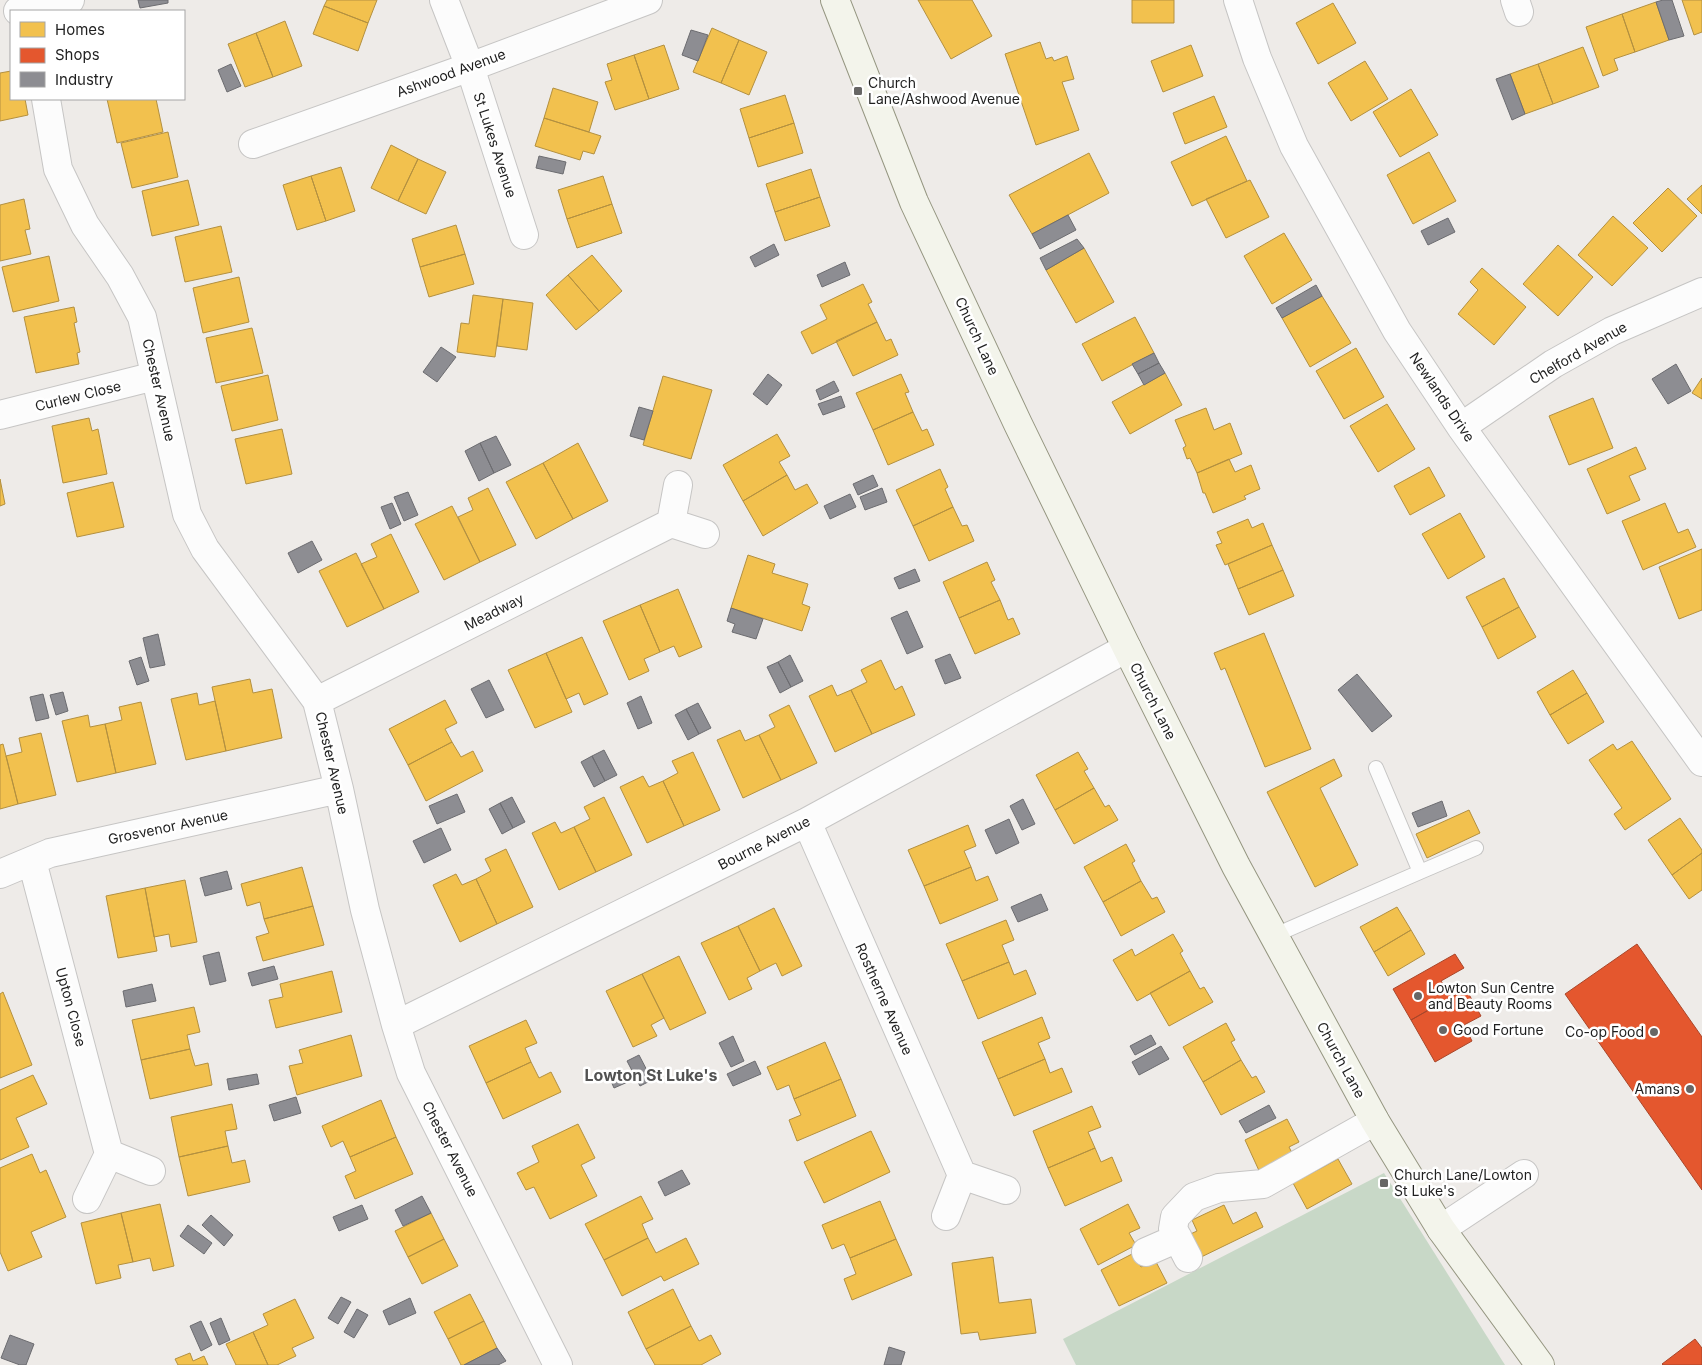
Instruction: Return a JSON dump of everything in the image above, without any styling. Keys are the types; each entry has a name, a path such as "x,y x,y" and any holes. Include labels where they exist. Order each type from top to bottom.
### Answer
{"main road":[{"name":"Church Lane","path":"836,0 914,202 1018,424 1127,648 1273,936 1375,1121 1441,1229 1540,1365"}],"street":[{"path":"26,10 70,0"},
{"name":"St Lukes Avenue","path":"444,0 470,67 524,235"},
{"name":"Ashwood Avenue","path":"253,144 470,67 648,0"},
{"name":"Newlands Drive","path":"1238,0 1257,58 1294,146 1397,331 1461,427 1702,762"},
{"name":"Chester Avenue","path":"46,100 58,169 84,225 120,276 142,317 187,514 205,549 317,701 339,789 365,910 411,1073 558,1365"},
{"name":"Chelford Avenue","path":"1461,427 1562,359 1612,332 1702,292"},
{"name":"Curlew Close","path":"0,415 155,376"},
{"path":"678,485 671,523 704,534"},
{"name":"Meadway","path":"317,701 671,523"},
{"name":"Bourne Avenue","path":"396,1025 807,822 1127,648"},
{"name":"Grosvenor Avenue","path":"0,874 50,853 339,789"},
{"name":"Rostherne Avenue","path":"807,822 962,1176"},
{"name":"Upton Close","path":"32,861 109,1154"},
{"path":"1146,1252 1183,1248 1172,1229 1175,1217 1194,1197 1219,1188 1263,1184 1375,1121"},
{"path":"87,1199 109,1154 151,1172"},
{"path":"1441,1229 1524,1174"},
{"path":"946,1216 962,1176 1006,1190"}],"lane":[{"path":"1376,768 1420,872"},
{"path":"1273,936 1476,848"}],"green space":[{"path":"1384,1173 1505,1365 1076,1365 1063,1339"}],"building: Homes":[{"path":"327,0 377,0 368,23 324,6"},
{"path":"918,0 972,0 992,36 951,59"},
{"path":"1132,0 1174,0 1174,23 1132,23"},
{"path":"1682,0 1702,0 1702,32 1694,35"},
{"path":"1656,2 1669,40 1635,52 1622,14"},
{"path":"1333,3 1356,43 1318,64 1296,23"},
{"path":"324,6 368,23 358,51 313,34"},
{"path":"1622,14 1635,52 1614,59 1618,70 1603,76 1586,27"},
{"path":"285,21 302,66 273,77 256,33"},
{"path":"712,28 739,40 721,83 693,72"},
{"path":"256,33 273,77 245,87 228,44"},
{"path":"739,40 767,52 749,95 721,83"},
{"path":"1040,42 1046,59 1052,57 1054,61 1067,56 1074,79 1062,82 1079,130 1036,145 1005,54"},
{"path":"664,45 679,89 649,99 634,55"},
{"path":"1191,45 1203,76 1163,92 1151,61"},
{"path":"1583,47 1599,87 1553,104 1538,64"},
{"path":"634,55 649,99 615,110 605,82 612,80 607,64"},
{"path":"1365,61 1388,99 1351,121 1328,83"},
{"path":"1538,64 1553,104 1525,114 1510,74"},
{"path":"10,71 10,100 25,100 28,115 0,121 0,73"},
{"path":"553,88 598,102 589,132 544,118"},
{"path":"1411,89 1438,135 1400,157 1373,112"},
{"path":"785,95 794,123 749,138 740,109"},
{"path":"1214,96 1227,127 1185,144 1173,113"},
{"path":"107,100 156,100 163,132 117,143"},
{"path":"544,118 601,136 594,154 583,151 580,160 535,146"},
{"path":"794,123 803,153 758,167 749,138"},
{"path":"168,132 178,177 132,188 121,143"},
{"path":"1226,136 1247,181 1192,206 1171,162"},
{"path":"391,145 418,159 398,201 371,188"},
{"path":"1429,152 1456,201 1413,224 1387,175"},
{"path":"1089,153 1109,193 1032,234 1009,195"},
{"path":"418,159 446,172 426,214 398,201"},
{"path":"341,167 355,211 326,221 311,176"},
{"path":"811,169 820,197 775,212 766,184"},
{"path":"311,176 326,221 297,230 283,185"},
{"path":"603,176 612,204 567,219 558,190"},
{"path":"188,180 199,225 152,236 142,191"},
{"path":"1250,180 1269,217 1226,238 1206,199"},
{"path":"1702,185 1702,214 1687,199"},
{"path":"1668,188 1697,216 1662,252 1633,223"},
{"path":"820,197 830,226 785,241 775,212"},
{"path":"24,199 30,229 25,230 31,254 0,261 0,205"},
{"path":"612,204 622,233 577,248 567,219"},
{"path":"1613,216 1648,248 1612,286 1578,255"},
{"path":"456,225 465,254 420,267 412,239"},
{"path":"221,226 232,272 185,282 175,237"},
{"path":"1284,233 1312,280 1272,304 1244,256"},
{"path":"1558,245 1593,277 1558,316 1523,284"},
{"path":"1084,248 1114,302 1076,323 1046,270"},
{"path":"465,254 474,284 429,297 420,267"},
{"path":"592,255 622,291 599,311 568,275"},
{"path":"49,256 59,301 13,312 2,267"},
{"path":"1482,268 1526,307 1494,345 1458,314 1478,290 1470,282"},
{"path":"568,275 599,311 576,330 546,295"},
{"path":"239,277 249,322 203,333 193,288"},
{"path":"863,284 872,302 868,304 877,322 812,354 801,332 827,319 820,305"},
{"path":"473,295 503,299 495,357 457,352 461,323 469,324"},
{"path":"1322,296 1351,343 1310,367 1282,318"},
{"path":"503,299 533,303 527,350 497,346"},
{"path":"74,307 77,322 74,323 80,352 77,353 79,364 36,373 24,317"},
{"path":"1135,317 1154,353 1102,381 1082,344"},
{"path":"877,322 886,341 891,339 898,355 853,376 836,341"},
{"path":"252,328 263,373 216,383 206,338"},
{"path":"1356,348 1384,397 1344,419 1316,371"},
{"path":"1165,373 1182,405 1130,434 1112,402"},
{"path":"901,374 909,392 905,393 913,412 873,430 856,393"},
{"path":"268,375 278,420 232,431 221,386"},
{"path":"663,376 712,390 691,459 643,445"},
{"path":"1702,378 1702,399 1692,393"},
{"path":"1593,398 1613,448 1569,465 1549,416"},
{"path":"1387,404 1415,449 1378,472 1350,426"},
{"path":"1206,408 1214,430 1230,423 1242,454 1197,473 1190,458 1187,459 1183,448 1186,446 1175,420"},
{"path":"913,412 922,431 927,429 934,445 888,465 873,430"},
{"path":"89,418 92,431 98,429 107,474 63,483 52,426"},
{"path":"282,429 292,474 246,484 235,439"},
{"path":"777,434 790,456 779,462 787,475 743,501 723,465"},
{"path":"578,443 608,501 573,519 543,463"},
{"path":"1636,447 1646,469 1629,476 1640,500 1607,514 1587,469"},
{"path":"1229,459 1235,472 1251,465 1260,489 1244,496 1246,499 1213,513 1205,493 1203,493 1197,473"},
{"path":"543,463 573,519 536,539 506,482"},
{"path":"1429,467 1445,496 1410,515 1394,486"},
{"path":"940,469 948,487 945,489 953,507 913,526 896,490"},
{"path":"787,475 795,490 807,484 818,503 763,536 743,501"},
{"path":"0,479 5,504 0,506"},
{"path":"113,482 124,527 77,537 67,493"},
{"path":"488,488 516,545 480,562 458,517 473,510 468,498"},
{"path":"1665,503 1678,533 1688,529 1696,547 1643,570 1622,521"},
{"path":"452,506 480,562 444,580 415,524"},
{"path":"953,507 962,526 967,525 974,541 929,561 913,526"},
{"path":"1460,513 1485,557 1448,579 1422,534"},
{"path":"1248,519 1252,528 1263,523 1272,545 1225,565 1216,545 1222,543 1217,532"},
{"path":"391,534 419,592 384,609 361,564 377,557 371,544"},
{"path":"1272,545 1283,570 1238,589 1228,564"},
{"path":"1702,549 1702,610 1679,619 1659,567"},
{"path":"356,553 384,609 347,627 319,571"},
{"path":"748,555 775,564 772,573 808,584 802,604 810,607 802,631 731,608"},
{"path":"987,562 995,580 991,582 1000,600 959,618 943,582"},
{"path":"1283,570 1294,596 1249,615 1238,589"},
{"path":"1504,578 1519,607 1482,627 1466,597"},
{"path":"678,589 702,647 679,657 674,646 660,652 640,605"},
{"path":"1000,600 1008,620 1013,618 1020,634 975,654 959,618"},
{"path":"640,605 660,652 644,659 649,671 629,680 603,621"},
{"path":"1519,607 1536,637 1498,659 1482,627"},
{"path":"1264,633 1311,749 1265,767 1225,668 1221,670 1214,653"},
{"path":"582,637 608,694 584,705 579,693 566,699 546,653"},
{"path":"546,653 572,712 535,728 508,670"},
{"path":"881,660 895,690 902,686 915,715 872,734 851,690 867,682 861,670"},
{"path":"1573,670 1587,693 1550,715 1537,692"},
{"path":"250,679 253,693 272,689 282,738 226,751 212,687"},
{"path":"832,685 837,696 851,690 872,734 835,752 809,696"},
{"path":"197,693 199,705 215,701 226,751 186,760 171,699"},
{"path":"1587,693 1604,722 1568,744 1550,715"},
{"path":"445,700 457,723 445,729 452,742 408,765 389,729"},
{"path":"141,702 156,764 116,773 105,724 122,720 119,707"},
{"path":"789,705 817,763 781,780 759,735 775,727 769,715"},
{"path":"88,715 90,727 105,724 116,773 77,782 62,721"},
{"path":"740,730 745,741 759,735 781,780 743,798 717,740"},
{"path":"41,733 56,795 18,804 6,756 22,752 19,738"},
{"path":"1632,741 1671,799 1625,830 1614,814 1622,808 1589,760 1613,744 1617,750"},
{"path":"452,742 461,757 473,751 483,771 426,801 408,765"},
{"path":"3,744 18,804 0,809 0,745"},
{"path":"693,752 720,810 684,826 663,781 678,773 672,761"},
{"path":"1078,752 1088,769 1084,771 1094,788 1055,810 1036,775"},
{"path":"1334,759 1342,776 1320,788 1358,865 1315,887 1267,792"},
{"path":"643,776 649,787 663,781 684,826 647,843 620,787"},
{"path":"1094,788 1105,807 1109,805 1118,820 1074,844 1055,810"},
{"path":"604,797 632,855 596,872 574,827 590,819 584,807"},
{"path":"1469,810 1480,833 1427,858 1416,834"},
{"path":"1680,818 1702,850 1702,853 1672,875 1648,840"},
{"path":"555,822 561,833 574,827 596,872 559,890 532,833"},
{"path":"968,825 976,846 964,851 971,867 924,886 908,850"},
{"path":"1126,844 1135,861 1132,863 1141,881 1103,902 1084,867"},
{"path":"506,849 533,907 497,924 476,879 491,871 485,859"},
{"path":"1702,853 1702,890 1689,899 1672,875"},
{"path":"302,867 313,906 264,919 260,902 247,906 241,884"},
{"path":"971,867 976,881 988,876 998,900 940,924 924,886"},
{"path":"456,874 462,885 476,879 497,924 460,942 433,885"},
{"path":"185,880 197,942 171,947 169,934 154,937 145,888"},
{"path":"1141,881 1152,899 1157,897 1165,912 1121,936 1103,902"},
{"path":"145,888 157,951 118,958 106,896"},
{"path":"313,906 324,945 263,961 256,937 269,933 264,919"},
{"path":"1397,907 1411,930 1374,952 1360,927"},
{"path":"774,908 802,966 782,976 776,963 760,971 738,926"},
{"path":"1006,920 1014,940 1002,945 1009,962 962,981 946,944"},
{"path":"738,926 760,971 747,978 752,989 729,1000 701,943"},
{"path":"1411,930 1425,954 1388,976 1374,952"},
{"path":"1173,934 1183,951 1180,953 1190,971 1137,1001 1113,960 1132,949 1135,956"},
{"path":"679,956 706,1013 670,1030 642,974"},
{"path":"1009,962 1014,975 1026,970 1036,994 978,1019 962,981"},
{"path":"332,971 342,1012 276,1028 269,1000 283,997 280,984"},
{"path":"1190,971 1200,989 1204,987 1213,1002 1169,1026 1150,993"},
{"path":"642,974 664,1018 651,1025 657,1036 633,1047 606,991"},
{"path":"3,992 32,1065 0,1078 0,994"},
{"path":"194,1007 200,1032 187,1035 190,1049 141,1060 132,1020"},
{"path":"1042,1017 1050,1038 1038,1043 1045,1059 998,1079 982,1042"},
{"path":"526,1020 537,1043 525,1048 531,1062 486,1083 469,1046"},
{"path":"1226,1023 1235,1040 1231,1042 1241,1060 1203,1082 1183,1047"},
{"path":"351,1035 362,1076 297,1095 289,1066 303,1063 299,1050"},
{"path":"825,1042 841,1079 794,1099 789,1085 777,1090 767,1067"},
{"path":"190,1049 195,1066 208,1063 212,1085 150,1099 141,1060"},
{"path":"1045,1059 1050,1073 1062,1068 1072,1092 1014,1116 998,1079"},
{"path":"1241,1060 1252,1078 1256,1076 1265,1092 1221,1115 1203,1082"},
{"path":"531,1062 539,1078 551,1072 561,1092 503,1119 486,1083"},
{"path":"33,1075 47,1104 16,1118 29,1147 0,1160 0,1090"},
{"path":"841,1079 856,1116 797,1141 789,1120 801,1115 794,1099"},
{"path":"381,1100 396,1137 350,1157 343,1141 331,1147 322,1126"},
{"path":"232,1104 237,1129 225,1131 228,1146 179,1157 171,1117"},
{"path":"1092,1106 1101,1127 1088,1132 1095,1148 1048,1168 1033,1131"},
{"path":"1287,1119 1299,1142 1289,1147 1295,1159 1261,1175 1245,1140"},
{"path":"578,1124 595,1158 581,1165 597,1196 550,1219 534,1187 526,1190 517,1173 539,1162 532,1146"},
{"path":"871,1131 890,1172 824,1203 804,1162"},
{"path":"396,1137 413,1174 355,1199 345,1176 356,1171 350,1157"},
{"path":"228,1146 232,1163 245,1160 250,1182 188,1196 179,1157"},
{"path":"1095,1148 1101,1162 1112,1157 1122,1181 1065,1206 1048,1168"},
{"path":"32,1154 40,1173 46,1170 66,1217 31,1232 42,1257 8,1271 0,1252 0,1168"},
{"path":"1338,1159 1352,1184 1307,1209 1293,1183"},
{"path":"641,1196 653,1219 642,1224 648,1238 604,1260 585,1224"},
{"path":"880,1201 896,1239 850,1258 844,1244 832,1249 822,1225"},
{"path":"160,1204 174,1266 153,1271 150,1258 133,1262 121,1213"},
{"path":"1128,1204 1140,1228 1129,1233 1136,1245 1098,1265 1080,1229"},
{"path":"1224,1205 1233,1224 1256,1212 1263,1227 1195,1260 1184,1237 1197,1231 1192,1220"},
{"path":"121,1213 133,1262 118,1265 121,1278 96,1284 81,1223"},
{"path":"431,1213 444,1239 408,1257 395,1231"},
{"path":"648,1238 656,1253 686,1238 699,1264 664,1281 661,1276 622,1296 604,1260"},
{"path":"444,1239 458,1266 422,1284 408,1257"},
{"path":"896,1239 912,1275 852,1300 844,1279 856,1274 850,1258"},
{"path":"1134,1253 1141,1267 1155,1260 1167,1283 1119,1306 1101,1270"},
{"path":"993,1257 999,1303 1031,1299 1036,1333 980,1340 978,1332 961,1334 952,1263"},
{"path":"673,1289 691,1326 646,1349 628,1312"},
{"path":"470,1294 484,1321 448,1339 434,1312"},
{"path":"295,1299 314,1338 292,1348 296,1356 277,1365 268,1365 253,1332 268,1325 263,1314"},
{"path":"484,1321 497,1348 461,1365 448,1339"},
{"path":"691,1326 699,1341 711,1335 721,1354 701,1365 655,1365 646,1349"},
{"path":"253,1332 268,1365 236,1365 226,1344"},
{"path":"190,1353 193,1361 204,1356 208,1365 178,1365 175,1359"}],"building: Shops":[{"path":"1637,944 1702,1037 1702,1190 1565,994"},
{"path":"1455,954 1464,968 1441,981 1451,997 1411,1020 1393,989"},
{"path":"1466,989 1481,1016 1464,1025 1472,1041 1435,1062 1411,1020"},
{"path":"1695,1339 1702,1348 1702,1365 1662,1364"}],"building: Industry":[{"path":"138,0 168,0 168,3 140,8"},
{"path":"1672,0 1684,36 1669,40 1656,2"},
{"path":"691,30 708,35 698,61 682,55"},
{"path":"231,64 241,86 227,92 218,70"},
{"path":"1510,74 1525,114 1512,120 1496,79"},
{"path":"539,156 566,162 563,174 536,168"},
{"path":"1068,215 1076,230 1040,249 1032,234"},
{"path":"1448,218 1455,232 1428,245 1421,231"},
{"path":"1077,239 1084,248 1046,270 1040,258"},
{"path":"774,244 779,255 755,267 750,257"},
{"path":"845,262 850,275 822,287 817,275"},
{"path":"1316,285 1322,296 1282,318 1276,308"},
{"path":"441,347 456,357 437,382 423,372"},
{"path":"1154,353 1159,363 1138,374 1132,364"},
{"path":"1159,363 1165,373 1144,385 1138,374"},
{"path":"1676,364 1691,391 1668,404 1652,379"},
{"path":"768,374 782,385 767,405 753,394"},
{"path":"834,381 839,391 820,400 816,390"},
{"path":"841,396 845,407 823,415 818,404"},
{"path":"639,407 653,411 644,440 630,436"},
{"path":"496,436 511,465 494,473 480,443"},
{"path":"480,443 494,473 479,481 465,451"},
{"path":"873,475 878,486 858,495 853,484"},
{"path":"882,488 887,502 865,510 860,497"},
{"path":"408,492 418,515 404,521 394,497"},
{"path":"850,494 856,507 830,519 824,506"},
{"path":"392,503 401,524 390,529 381,507"},
{"path":"312,541 322,560 298,573 288,553"},
{"path":"915,569 920,581 899,589 894,578"},
{"path":"731,608 763,619 756,639 732,632 735,624 727,621"},
{"path":"907,611 923,647 907,654 891,618"},
{"path":"158,634 165,665 150,668 143,638"},
{"path":"950,654 961,678 945,684 935,660"},
{"path":"790,655 803,681 791,687 778,662"},
{"path":"141,657 149,681 137,685 129,661"},
{"path":"778,662 791,687 780,693 767,667"},
{"path":"1357,674 1392,716 1372,732 1338,690"},
{"path":"489,680 504,710 486,718 471,689"},
{"path":"63,692 68,711 56,715 50,695"},
{"path":"43,694 49,718 36,721 30,697"},
{"path":"641,696 652,723 638,729 627,703"},
{"path":"698,703 711,728 699,734 686,709"},
{"path":"686,709 699,734 688,740 675,715"},
{"path":"604,750 617,775 605,781 592,756"},
{"path":"592,756 605,781 594,787 581,762"},
{"path":"457,794 465,812 437,824 429,806"},
{"path":"512,797 525,822 513,828 500,803"},
{"path":"1023,799 1035,824 1022,830 1010,806"},
{"path":"1442,801 1447,816 1418,827 1412,813"},
{"path":"500,803 513,828 502,834 489,809"},
{"path":"1009,819 1019,843 996,854 985,830"},
{"path":"441,828 451,850 424,863 413,841"},
{"path":"227,871 232,889 205,896 200,878"},
{"path":"1041,894 1048,910 1018,922 1011,907"},
{"path":"219,952 226,981 210,985 203,956"},
{"path":"274,966 278,979 252,986 248,973"},
{"path":"152,984 156,1001 126,1007 123,991"},
{"path":"1151,1035 1156,1044 1135,1055 1130,1046"},
{"path":"733,1036 744,1061 731,1067 719,1043"},
{"path":"1161,1046 1169,1059 1139,1075 1132,1062"},
{"path":"639,1055 652,1080 640,1086 627,1061"},
{"path":"755,1061 761,1074 733,1086 727,1074"},
{"path":"626,1073 630,1081 614,1088 610,1079"},
{"path":"257,1074 259,1084 229,1090 227,1079"},
{"path":"296,1097 301,1113 274,1121 269,1105"},
{"path":"1269,1105 1276,1118 1246,1133 1239,1121"},
{"path":"682,1170 690,1184 665,1196 658,1182"},
{"path":"422,1196 431,1213 403,1226 395,1210"},
{"path":"362,1205 368,1219 339,1231 333,1217"},
{"path":"211,1215 233,1235 224,1246 202,1225"},
{"path":"188,1225 212,1243 204,1254 180,1236"},
{"path":"341,1297 351,1302 338,1324 328,1318"},
{"path":"410,1298 416,1313 389,1325 383,1311"},
{"path":"357,1309 368,1315 354,1338 344,1332"},
{"path":"221,1318 230,1340 219,1345 210,1323"},
{"path":"201,1321 212,1345 201,1351 190,1326"},
{"path":"10,1335 34,1344 26,1365 20,1365 1,1358"},
{"path":"889,1347 905,1352 901,1365 884,1365"},
{"path":"497,1348 506,1361 498,1365 464,1365"}],"place":[{"name":"Church Lane/Ashwood Avenue","path":"858,91"},
{"name":"Lowton Sun Centre and Beauty Rooms","path":"1418,996"},
{"name":"Good Fortune","path":"1443,1030"},
{"name":"Co-op Food","path":"1654,1032"},
{"name":"Amans","path":"1690,1089"},
{"name":"Church Lane/Lowton St Luke's","path":"1384,1183"}],"district":[{"name":"Lowton St Luke's","path":"651,1075"}]}
